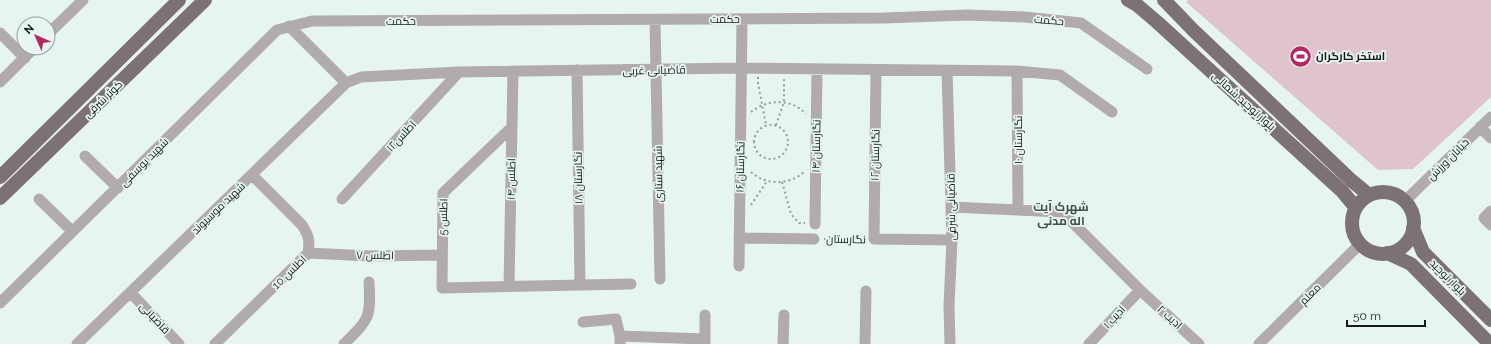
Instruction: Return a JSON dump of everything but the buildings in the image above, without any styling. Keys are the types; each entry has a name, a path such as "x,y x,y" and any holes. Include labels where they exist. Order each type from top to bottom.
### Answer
{"main road":[{"name":"کوثر شرقی","path":"0,177 179,0"},
{"name":"کوثر شرقی","path":"0,198 206,0"},
{"name":"بلوار توحید شمالی","path":"1128,0 1137,5 1157,22 1342,192 1356,208"},
{"name":"بلوار توحید شمالی","path":"1164,0 1198,35 1352,181 1369,195"},
{"path":"1379,192 1388,192 1398,195 1405,201 1412,214 1413,228 1410,237 1404,245 1396,250 1387,253 1377,253 1368,250 1360,244 1355,236 1352,227 1352,217 1361,200 1369,195 1379,192"},
{"name":"بلوار توحید","path":"1413,228 1423,252 1491,320"},
{"name":"بلوار توحید","path":"1387,253 1411,264 1490,344"}],"street":[{"path":"56,26 83,0"},
{"name":"حکمت","path":"289,26 312,21 884,18 967,15 1025,17 1081,23 1147,69"},
{"name":"نگارستان ۱۶","path":"739,266 742,19"},
{"name":"شهید ستاری","path":"655,20 660,279"},
{"path":"289,26 346,83"},
{"name":"شهید یوسفی","path":"0,303 277,30 289,26"},
{"path":"0,33 24,58 0,82"},
{"name":"قاضیانی غربی","path":"361,77 459,72 742,68 947,71 1017,70 1060,74 1112,112"},
{"name":"نگارستان ۱۴","path":"815,224 817,69"},
{"name":"نگارستان ۱۸","path":"577,70 580,286"},
{"name":"نگارستان ۱۲","path":"874,239 876,70"},
{"name":"نگارستان ۱۰","path":"1017,70 1018,210"},
{"name":"اطلس ۱۴","path":"509,286 513,71"},
{"name":"قاضیانی شرقی","path":"947,71 952,240 949,306 950,344"},
{"name":"اطلس۱۲","path":"342,199 459,72"},
{"name":"شهید موسیوند","path":"77,344 346,83 361,77"},
{"name":"خیابان ورزش","path":"1405,201 1491,117"},
{"name":"اطلس 5","path":"509,286 442,288 443,194 512,127"},
{"path":"1480,127 1491,138"},
{"path":"85,156 118,188"},
{"name":"اطلس 10","path":"215,344 308,253 310,242 307,232 302,225 252,175"},
{"path":"39,199 72,231"},
{"name":"ادیب ۲","path":"951,207 1062,212 1140,290 1199,344"},
{"path":"1491,211 1484,218 1491,225"},
{"name":"نگارستان","path":"739,238 814,239"},
{"name":"نگارستان","path":"874,239 952,240"},
{"name":"معلم","path":"1259,344 1360,244"},
{"name":"اطلس ۷","path":"308,253 370,256 442,255"},
{"path":"344,344 366,320 370,309 369,282"},
{"path":"509,286 631,284"},
{"name":"ادیب ۱","path":"1089,344 1140,290"},
{"path":"865,344 866,291"},
{"name":"قاضیانی","path":"131,293 179,344"},
{"path":"583,322 616,319 620,340 705,342 705,315"},
{"path":"783,344 784,315"}],"path":[{"path":"758,68 758,83 766,125"},
{"path":"776,125 784,102 784,69"},
{"path":"741,126 749,114 762,105 784,102 804,111 816,130"},
{"path":"766,125 776,125 784,130 788,139 787,149 781,156 772,159 762,157 758,154 754,145 754,140 758,131 766,125"},
{"path":"740,157 754,175 767,181 782,182 790,181 803,173 813,162 816,155"},
{"path":"740,216 746,212 767,181"},
{"path":"782,182 791,214 799,223 815,224"},
{"name":"نگارستان","path":"814,239 874,239"}],"shaded area":[{"path":"1188,0 1491,0 1491,97 1413,169 1378,170 1186,2"}],"place":[{"name":"استخر کارگران","path":"1301,56"}],"district":[{"name":"شهرک آیت اله مدنی","path":"1061,214"}]}
